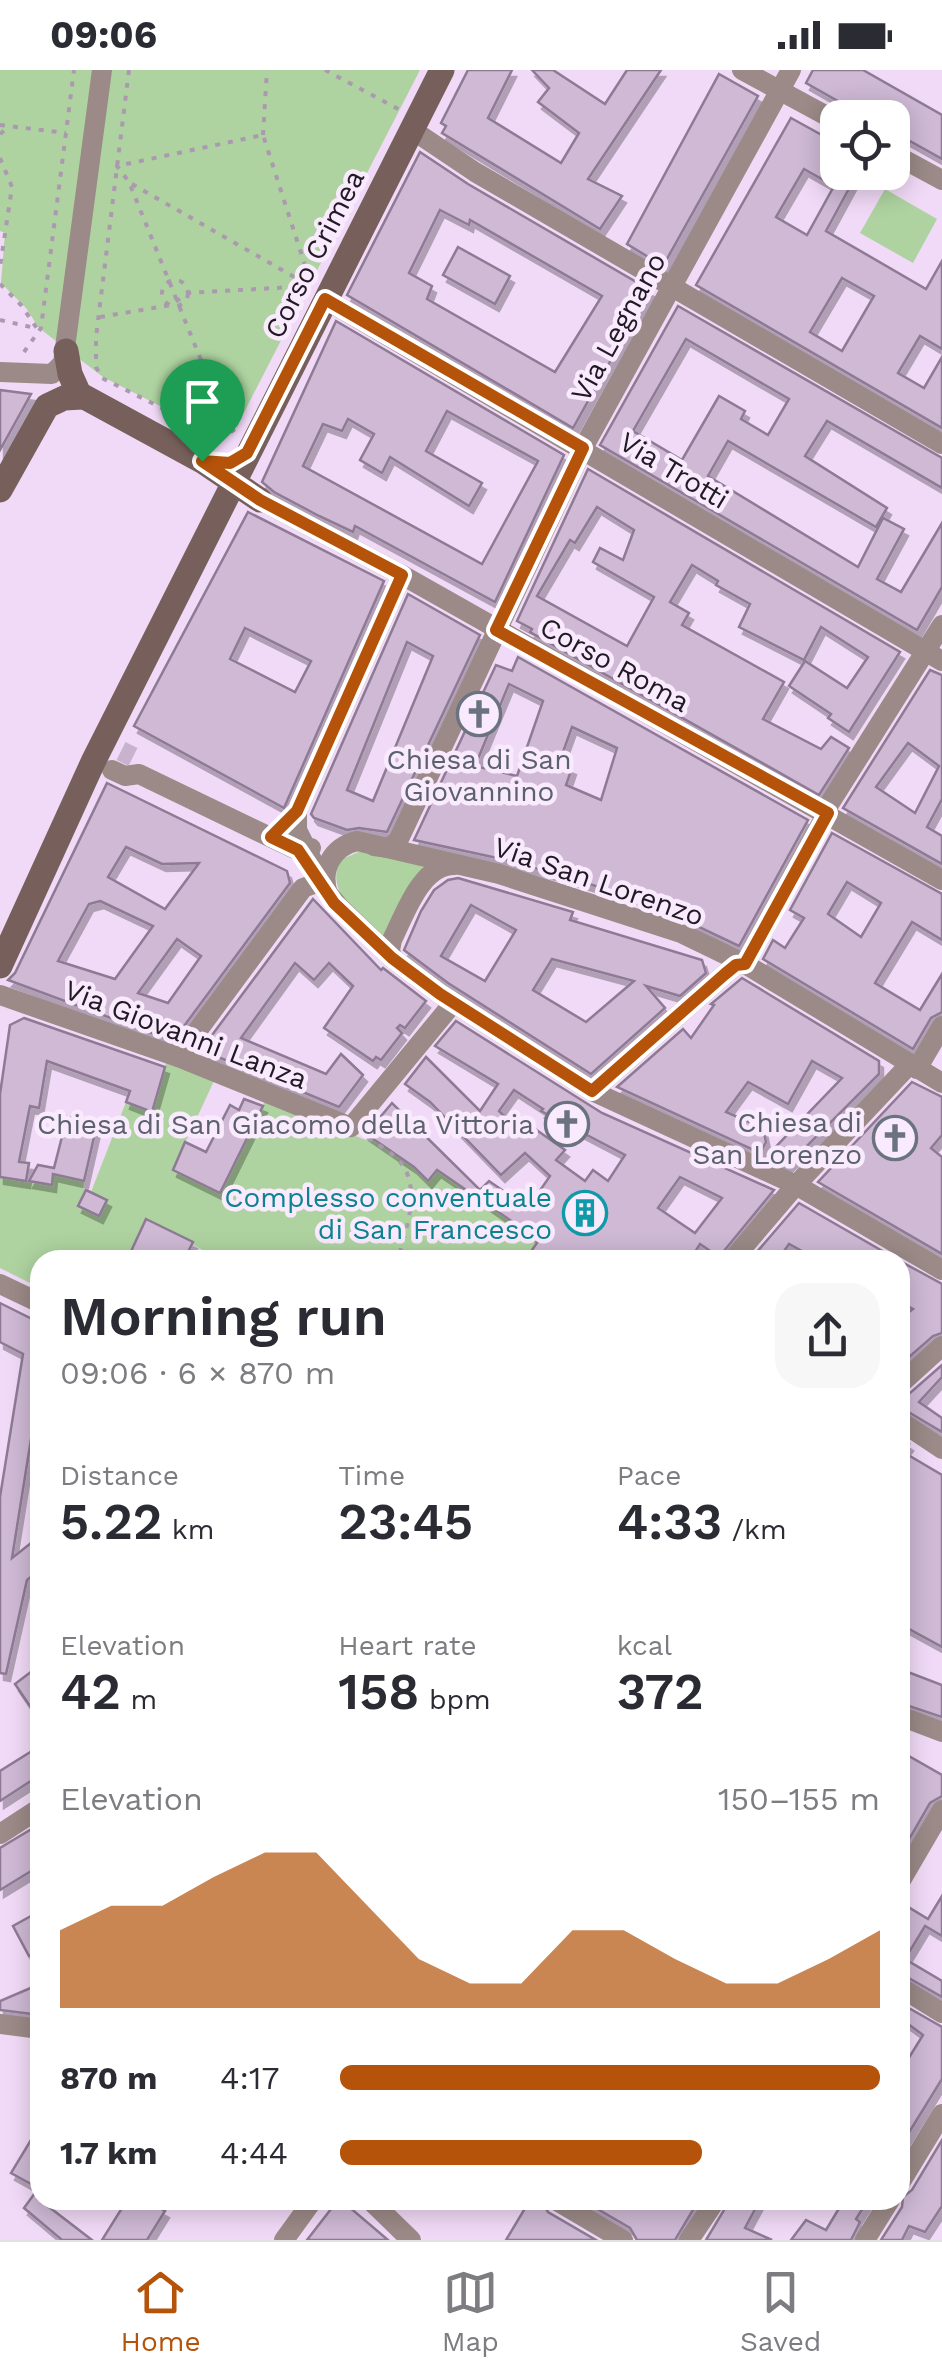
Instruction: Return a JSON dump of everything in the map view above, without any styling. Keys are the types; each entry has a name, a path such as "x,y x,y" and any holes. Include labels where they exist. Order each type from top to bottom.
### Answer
{"street":[{"path":"0,372 21,365 56,373 64,363 102,70"},
{"name":"Corso Crimea","path":"19,919 118,755 235,481 240,435 402,120 442,70"},
{"path":"742,70 820,112"},
{"name":"Via Legnano","path":"374,846 389,848 398,841 583,448 791,70"},
{"path":"402,120 475,172 942,444"},
{"path":"910,163 942,180"},
{"name":"Via Trotti","path":"315,290 934,656"},
{"path":"66,351 71,380 83,397 202,461 260,500"},
{"path":"21,365 42,394 30,434"},
{"path":"0,490 50,404 83,397"},
{"path":"202,461 234,462 240,435"},
{"name":"Corso Roma","path":"260,500 402,575 942,880"},
{"path":"275,834 297,811 402,575"},
{"path":"592,1091 725,974 736,965 745,964 839,786 934,656 942,625"},
{"path":"118,755 125,776 139,774 302,847"},
{"path":"297,811 296,827 302,847 324,890 392,958 592,1091 796,1185 908,1250"},
{"name":"Via San Lorenzo","path":"302,847 365,841 464,866 681,933 745,964 942,1082"},
{"path":"324,890 332,855 350,843"},
{"path":"392,958 392,940 428,875 442,865 464,866"},
{"path":"178,1058 306,885 324,890"},
{"path":"0,945 19,919"},
{"path":"0,966 19,919"},
{"name":"Via Giovanni Lanza","path":"0,995 178,1058 351,1127"},
{"path":"351,1127 454,1002"},
{"path":"741,1250 796,1185 913,1067 942,1026"},
{"path":"910,1251 942,1270"},
{"path":"0,1284 30,1299"},
{"path":"910,1375 942,1346"},
{"path":"910,1428 942,1449"},
{"path":"910,1720 942,1732"},
{"path":"910,1865 942,1810"},
{"path":"0,1834 30,1814"},
{"path":"910,1993 942,2012"},
{"path":"0,2024 30,2027"},
{"path":"910,2167 942,2114"},
{"path":"284,2240 306,2210"},
{"path":"380,2210 411,2240"},
{"path":"572,2210 623,2240"},
{"path":"689,2240 709,2210"},
{"path":"865,2240 884,2210"}],"path":[{"path":"21,365 39,332 74,70"},
{"path":"118,166 129,182 169,282 240,435 216,435 100,376 94,353 129,70"},
{"path":"268,70 263,135 315,290"},
{"path":"325,70 402,120 407,96"},
{"path":"0,125 66,133"},
{"path":"0,134 10,126"},
{"path":"118,166 263,135"},
{"path":"0,158 12,188 0,267"},
{"path":"129,182 315,290"},
{"path":"315,290 320,266"},
{"path":"98,318 180,305 188,293 184,283 169,282"},
{"path":"169,282 162,294 171,305"},
{"path":"0,284 21,304 39,332"},
{"path":"171,305 188,293 315,290"},
{"path":"0,320 39,332"},
{"path":"351,1127 397,1158 406,1172 410,1210 400,1250"}],"green space":[{"path":"0,70 420,70 230,433 217,435 103,377 39,328 1,283 5,233 0,231"},
{"path":"884,190 937,219 913,263 860,233"},
{"path":"361,851 429,865 386,941 348,905 337,884 340,860"},
{"path":"166,1063 214,1081 173,1169 217,1192 265,1101 366,1140 369,1136 437,1170 539,1240 532,1250 202,1250 147,1219 132,1250 30,1250 30,1283 0,1268 0,1177 51,1185 53,1174 84,1181 86,1190 79,1206 99,1216 107,1200 91,1192 126,1102 152,1111"}],"building":[{"path":"468,70 512,70 488,118 561,163 579,133 538,102 549,88 532,70 553,70 605,104 627,70 661,70 588,179 622,196 600,229 442,133 446,126 441,123"},
{"path":"813,70 863,70 942,115 942,159 910,141 910,100 836,100 806,83"},
{"path":"719,74 758,96 663,266 627,244"},
{"path":"791,118 820,134 820,178 804,169 776,217 807,235 832,190 848,190 826,231 926,289 942,261 942,349 920,336 898,373 924,388 942,357 942,428 696,285","holes":["842,278 874,296 842,351 810,332"]},
{"path":"420,152 650,290 573,428 347,295","holes":["440,210 469,225 470,220 602,296 555,372 427,299 432,286 409,273"]},
{"path":"458,247 510,276 495,304 443,275"},
{"path":"678,306 942,458 942,488 827,421 805,456 887,508 876,527 728,441 708,476 858,567 883,518 904,529 877,579 901,592 942,523 942,587 917,630 600,445","holes":["686,339 789,399 768,435 741,419 745,411 719,396 682,460 633,431"]},
{"path":"336,321 564,455 495,602 355,526 353,532 319,516 262,482","holes":["447,411 538,461 482,564 303,466 323,424 342,431 348,419 374,434 360,460 382,473 390,457 469,506 482,483 426,451"]},
{"path":"0,390 31,394 0,450"},
{"path":"588,469 900,652 849,732 828,718 831,714 789,686 805,661 847,688 868,657 821,627 804,660 739,627 750,604 716,585 718,581 692,565 670,602 689,613 682,625 784,682 763,719 821,749 831,737 849,748 819,795 530,632 532,629 517,621","holes":["597,507 634,530 623,560 600,548 593,562 654,597 627,646 537,596 570,540 575,543"]},
{"path":"248,512 384,581 284,808 134,726","holes":["245,628 311,661 295,692 230,659"]},
{"path":"408,594 480,635 387,832 347,830 311,814","holes":["407,642 433,656 373,801 347,790"]},
{"path":"518,657 808,820 739,946 682,919 687,913 511,861 414,840 496,665 512,671","holes":["509,684 543,701 517,776 475,766","572,727 617,748 601,800 566,785 572,768 559,763"]},
{"path":"930,670 942,675 942,799 927,827 942,836 942,864 843,808","holes":["908,743 939,766 915,813 876,787"]},
{"path":"107,783 287,871 290,883 173,1041 8,980 15,973","holes":["126,847 162,864 199,863 165,909 108,877","100,901 153,926 115,979 58,961 89,904","177,939 201,956 168,1003 138,993"]},
{"path":"832,833 942,894 942,940 912,922 875,983 920,1010 942,974 942,1012 931,1018 913,1049 763,959 773,940 785,948 804,918 790,910","holes":["847,882 881,903 861,937 828,914"]},
{"path":"458,878 573,912 570,920 702,960 706,973 680,996 646,986 665,1008 591,1074 448,983 404,950 434,890","holes":["471,905 516,930 485,981 441,956","552,959 634,981 586,1022 533,990"]},
{"path":"313,899 381,970 426,1001 405,1028 397,1028 402,1033 381,1060 376,1057 373,1061 324,1028 353,986 329,963 314,980 295,963 241,1038 326,1074 341,1054 363,1075 339,1107 201,1050"},
{"path":"742,978 879,1061 879,1074 787,1166 767,1156 842,1078 812,1061 788,1104 748,1082 726,1112 763,1128 766,1142 760,1153 617,1087 683,1029 691,1038 714,1005 711,1004"},
{"path":"24,1018 165,1067 152,1112 126,1102 130,1091 47,1061 39,1108 30,1106 19,1162 29,1163 26,1181 0,1177 0,1094 10,1025"},
{"path":"456,1021 602,1113 774,1190 725,1250 709,1250 700,1244 696,1250 532,1250 539,1240 437,1170 428,1181 366,1134 392,1103 480,1190 489,1181 528,1208 550,1176 525,1153 501,1175 430,1102 405,1084 426,1057 480,1111 498,1084 435,1046","holes":["514,1090 625,1155 608,1181 593,1170 585,1181 556,1160 565,1150 528,1124 520,1131 499,1111","680,1177 722,1198 695,1233 658,1208"]},
{"path":"912,1082 942,1097 942,1135 931,1148 942,1157 942,1254 818,1182"},
{"path":"244,1099 263,1106 220,1193 173,1170 185,1142 206,1152 230,1105 239,1110"},
{"path":"67,1117 97,1124 84,1181 53,1174 52,1185 29,1181 38,1165 54,1168"},
{"path":"86,1190 107,1200 99,1216 78,1206"},
{"path":"799,1203 881,1250 800,1250 789,1244 785,1250 759,1250"},
{"path":"146,1219 193,1242 189,1250 132,1250"},
{"path":"910,1266 942,1284 942,1333 910,1356 910,1311"},
{"path":"0,1303 30,1318 30,1446 12,1558 30,1544 30,1578 6,1674 0,1673 0,1497 23,1354 0,1342"},
{"path":"942,1365 942,1377 919,1402 942,1418 942,1432 910,1413 910,1393"},
{"path":"910,1456 942,1475 942,1647 910,1629"},
{"path":"30,1673 30,1706 15,1684"},
{"path":"910,1673 942,1685 942,1717 910,1706"},
{"path":"30,1752 30,1782 0,1801 0,1771"},
{"path":"910,1757 942,1775 942,1796 930,1803 910,1838"},
{"path":"30,1830 30,1872 0,1890 0,1848"},
{"path":"942,1896 942,1936 925,1926 910,1951 910,1908 928,1919"},
{"path":"30,1917 30,1955 29,1956 13,1926"},
{"path":"910,1962 942,1981 942,1997 910,1979"},
{"path":"30,1988 30,2014 0,2010 0,2001"},
{"path":"910,2009 942,2027 942,2079 910,2131 910,2056 923,2035 910,2025"},
{"path":"942,2140 942,2206 925,2232 909,2226 902,2240 881,2240 900,2210 910,2210 912,2190"},
{"path":"30,2142 30,2183 11,2173"},
{"path":"30,2200 30,2210 53,2210 92,2240 62,2240 24,2208"},
{"path":"121,2210 165,2211 147,2240 102,2240"},
{"path":"330,2210 353,2210 388,2240 307,2240"},
{"path":"524,2210 547,2210 596,2240 506,2240"},
{"path":"599,2210 693,2210 675,2240 637,2240 630,2228"},
{"path":"724,2210 755,2210 745,2228 772,2240 706,2240"},
{"path":"838,2210 862,2210 851,2240 791,2240 806,2220 826,2230"}],"tunnel":[{"path":"121,751 133,757"}],"place":[{"name":"Chiesa di San Giovannino","path":"479,714"},
{"name":"Chiesa di San Giacomo della Vittoria","path":"567,1124"},
{"name":"Chiesa di San Lorenzo","path":"895,1138"},
{"name":"Complesso conventuale di San Francesco","path":"585,1213"}],"route":[{"path":"325,299 583,448 496,630 828,813 745,964 736,965 725,974 592,1091 440,994 392,958 334,903 298,850 271,837 297,811 402,575 260,500 202,461 230,463 247,453 325,299"}]}
